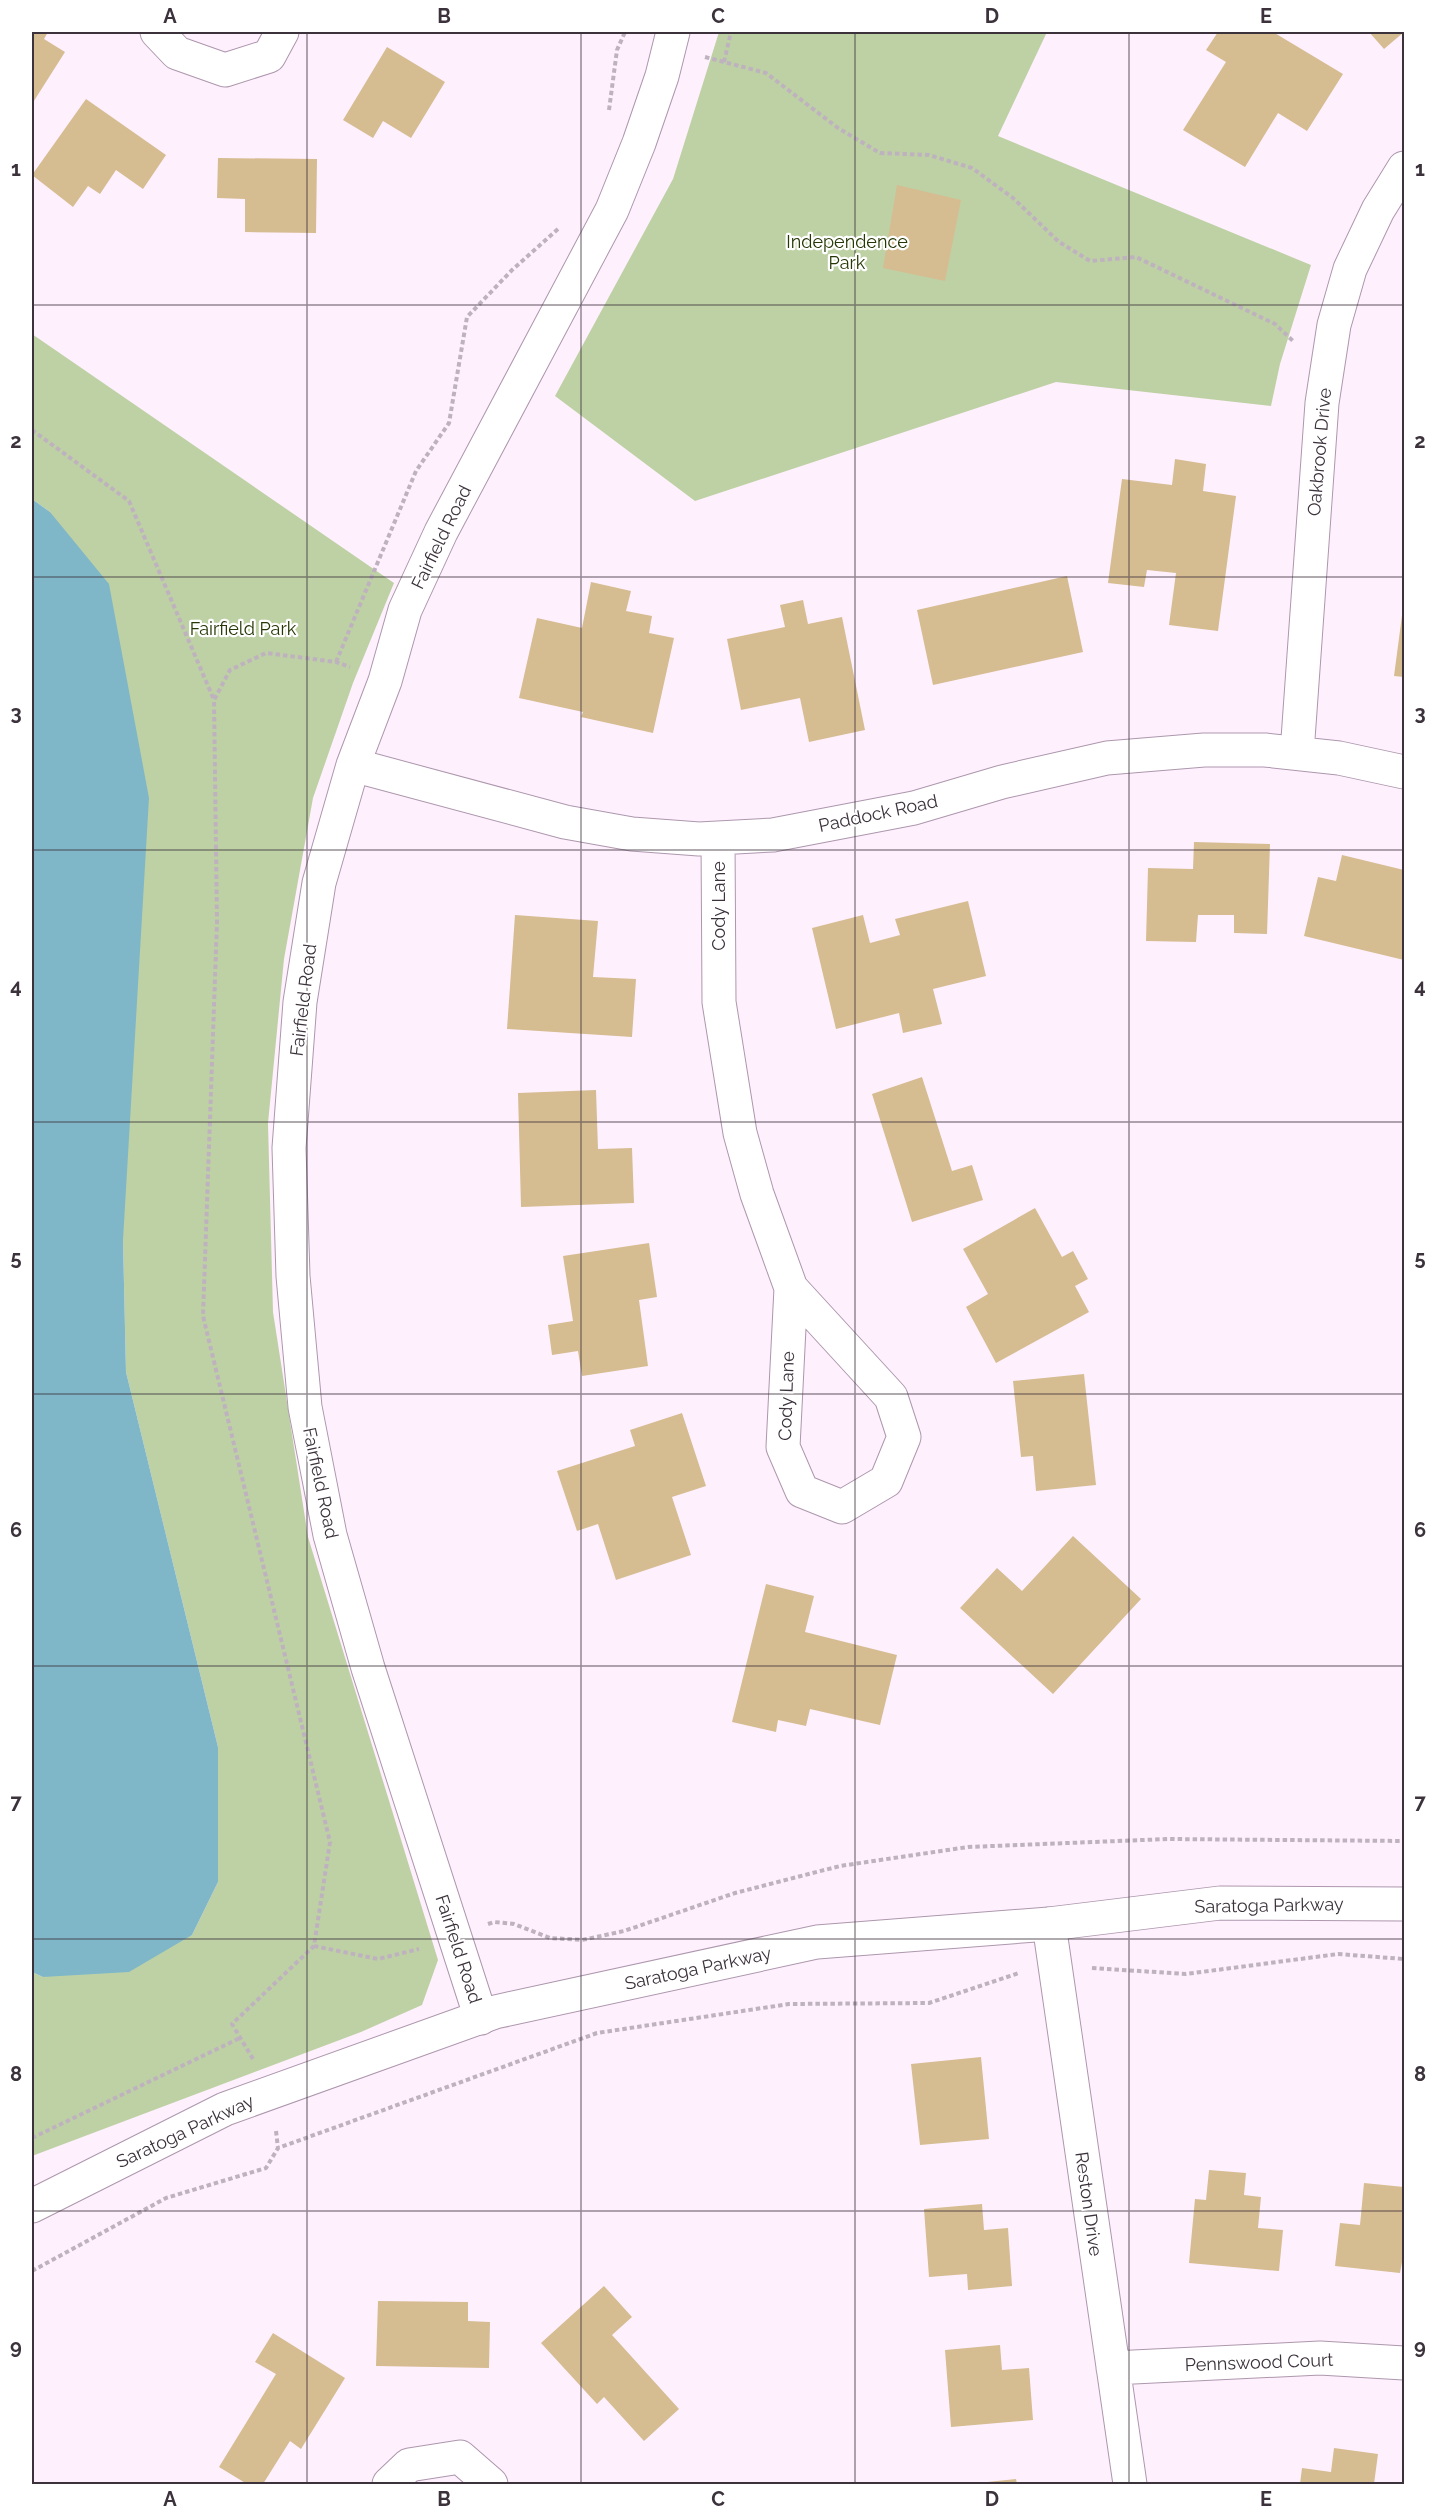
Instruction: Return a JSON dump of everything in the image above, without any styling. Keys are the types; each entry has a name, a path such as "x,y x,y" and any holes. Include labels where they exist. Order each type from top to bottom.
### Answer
{"street":[{"path":"157,32 177,53 225,70 269,56 282,32"},
{"name":"Fairfield Road","path":"481,2018 368,1668 330,1535 305,1407 293,1276 289,1148 300,1002 319,883 354,765 384,681 405,610 441,532 612,210 639,143 670,40"},
{"name":"Oakbrook Drive","path":"1297,753 1322,403 1334,325 1350,269 1378,210 1404,168"},
{"name":"Paddock Road","path":"354,765 565,822 632,834 718,838 773,835 914,808 1002,782 1107,758 1204,750 1297,753 1339,758 1404,772"},
{"name":"Cody Lane","path":"718,838 719,1002 740,1133 757,1194 791,1287 891,1397 904,1437 886,1481 842,1507 801,1491 783,1447 791,1287"},
{"name":"Saratoga Parkway","path":"32,2206 225,2109 495,2012 817,1942 1049,1924 1220,1903 1404,1904"},
{"name":"Reston Drive","path":"1049,1924 1130,2484"},
{"name":"Pennswood Court","path":"1113,2368 1320,2358 1404,2363"},
{"path":"389,2484 409,2465 460,2457 491,2484"}],"path":[{"path":"605,120 609,110 617,50 625,32"},
{"path":"724,62 731,32"},
{"path":"670,40 724,62 766,72 838,128 880,153 929,155 972,168 1013,198 1059,242 1090,261 1136,256 1275,324 1326,373"},
{"path":"336,662 416,471 449,423 467,317 512,270 564,224"},
{"path":"32,430 129,501 214,700 217,922 203,1316 330,1842 314,1946 232,2024 272,2092"},
{"path":"214,700 230,670 266,653 336,662 384,681"},
{"path":"314,1946 378,1959 456,1940 494,1922 514,1924 550,1938 582,1940 624,1931 735,1893 840,1866 968,1847 1168,1839 1404,1841"},
{"path":"32,2271 166,2198 266,2168 278,2148 597,2033 789,2004 929,2003 1014,1974 1055,1967 1186,1974 1338,1954 1404,1959"},
{"path":"32,2138 240,2037"}],"green space":[{"name":"Independence Park","path":"719,32 1047,32 998,136 1311,265 1280,364 1271,406 1056,382 695,501 555,396 673,179"},
{"name":"Fairfield Park","path":"32,334 394,583 353,683 313,798 284,959 268,1123 273,1312 308,1537 438,1960 422,2005 361,2032 32,2156 32,1972 43,1977 192,1935 218,1882 218,1747 126,1372 123,1240 50,512 32,499"}],"water":[{"path":"32,499 50,512 109,584 149,798 123,1240 126,1372 218,1747 218,1882 192,1935 129,1972 43,1977 32,1972"}],"building":[{"path":"32,32 48,32 44,39 65,52 32,104"},
{"path":"1218,32 1273,32 1343,74 1307,131 1278,113 1245,167 1183,130 1226,62 1206,50"},
{"path":"1369,32 1404,32 1384,49"},
{"path":"387,47 445,82 411,138 383,121 373,138 343,120"},
{"path":"86,99 166,155 143,189 116,170 100,194 88,186 73,207 32,175"},
{"path":"218,158 317,159 316,233 245,232 245,199 217,198"},
{"path":"897,185 961,200 945,281 883,268"},
{"path":"1175,459 1206,464 1203,491 1236,496 1218,631 1169,625 1176,573 1147,570 1144,587 1108,583 1122,479 1172,485"},
{"path":"1067,576 1083,652 933,685 917,610"},
{"path":"591,582 631,591 626,611 652,616 649,633 674,638 653,733 581,717 583,712 519,698 537,618 582,628"},
{"path":"803,600 808,624 842,617 865,730 809,742 800,698 741,710 727,639 785,627 780,605"},
{"path":"1404,608 1404,677 1394,676"},
{"path":"1194,842 1270,844 1267,934 1234,933 1234,915 1198,915 1196,942 1146,941 1148,868 1193,869"},
{"path":"1342,855 1404,870 1404,960 1304,936 1318,877 1336,881"},
{"path":"968,901 986,976 933,989 942,1024 903,1033 899,1013 836,1029 812,928 863,915 870,943 900,935 895,919"},
{"path":"515,915 598,921 593,977 636,979 632,1037 507,1029"},
{"path":"922,1077 952,1171 972,1165 983,1200 912,1222 872,1094"},
{"path":"596,1090 598,1149 632,1148 634,1203 521,1207 518,1093"},
{"path":"1035,1208 1062,1257 1073,1251 1088,1279 1075,1286 1089,1312 996,1363 966,1307 988,1294 963,1249"},
{"path":"649,1243 657,1297 639,1300 648,1366 582,1376 578,1351 552,1355 548,1325 573,1321 563,1256"},
{"path":"1084,1374 1096,1485 1036,1491 1033,1456 1021,1457 1013,1381"},
{"path":"682,1413 706,1486 672,1497 691,1555 616,1580 598,1524 577,1531 557,1471 635,1446 630,1430"},
{"path":"1073,1536 1141,1599 1053,1694 960,1608 997,1568 1022,1591"},
{"path":"766,1584 814,1596 805,1632 897,1655 880,1725 810,1709 806,1726 778,1720 776,1732 732,1722"},
{"path":"981,2057 989,2139 920,2145 911,2064"},
{"path":"1209,2170 1246,2173 1244,2195 1261,2197 1258,2228 1283,2230 1279,2271 1189,2263 1195,2199 1206,2200"},
{"path":"1364,2183 1404,2187 1404,2251 1400,2273 1335,2266 1340,2223 1360,2225"},
{"path":"982,2204 984,2230 1008,2228 1012,2286 968,2290 967,2274 929,2277 924,2209"},
{"path":"604,2286 632,2317 612,2335 679,2409 644,2441 604,2397 597,2404 541,2343"},
{"path":"378,2301 468,2302 468,2321 490,2322 489,2368 376,2366"},
{"path":"273,2333 345,2378 301,2449 290,2441 263,2484 247,2484 219,2467 276,2374 255,2362"},
{"path":"1000,2345 1002,2370 1029,2368 1033,2420 951,2427 945,2350"},
{"path":"1334,2448 1378,2454 1374,2484 1300,2484 1302,2468 1331,2472"},
{"path":"1016,2479 1017,2484 978,2484 978,2483"}]}
